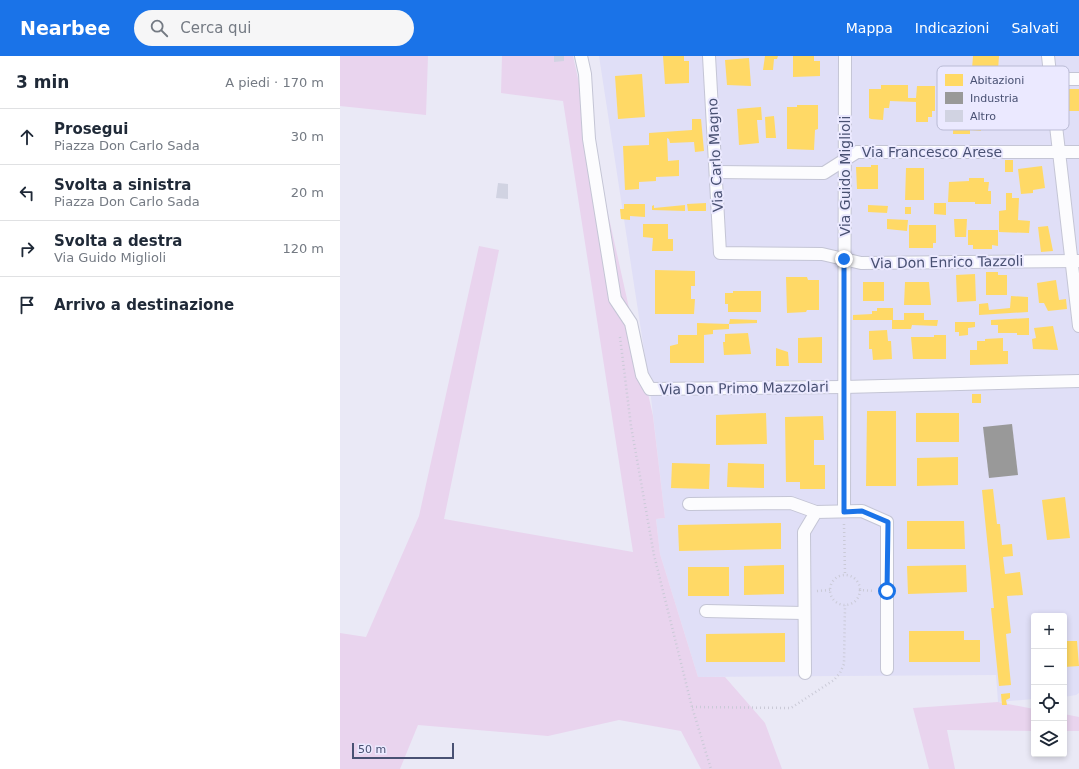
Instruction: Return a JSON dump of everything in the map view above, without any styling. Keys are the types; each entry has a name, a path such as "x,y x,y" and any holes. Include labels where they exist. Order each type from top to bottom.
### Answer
{"street":[{"name":"Via Don Primo Mazzolari","path":"581,56 585,74 589,139 615,299 624,309 631,323 642,375 650,389 844,387 1079,381"},
{"name":"Via Carlo Magno","path":"710,56 720,253"},
{"name":"Via Guido Miglioli","path":"844,512 845,56"},
{"path":"1048,56 1049,66"},
{"path":"1069,79 1079,79"},
{"path":"1056,130 1058,152 1076,261 1079,326"},
{"name":"Via Francesco Arese","path":"716,172 824,173 857,152 1079,152"},
{"name":"Via Don Enrico Tazzoli","path":"720,253 822,254 861,263 1076,261"},
{"path":"690,504 791,503 816,512 862,511 888,522 887,669"},
{"path":"805,673 804,532 816,512"},
{"path":"706,611 804,613"}],"path":[{"path":"619,330 631,426 654,555 692,707 711,769"},
{"path":"844,512 845,575"},
{"path":"845,575 855,579 859,586 859,594 856,600 845,605 834,601 830,594 830,586 834,580 845,575"},
{"path":"692,707 708,707"}],"shaded area":[{"path":"340,56 428,56 426,115 340,106"},
{"path":"502,56 573,56 653,416 665,518 656,519 660,554 698,677 725,677 765,723 782,769 701,769 681,731 619,720 548,736 418,725 400,769 340,769 340,633 366,637 419,516 479,246 499,250 444,519 633,552 563,101 501,93"},
{"path":"599,56 1079,56 1079,693 1067,696 1067,613 1031,613 1031,699 998,702 996,675 698,677 660,554 656,519 665,518 650,389"},
{"path":"998,702 1031,708 1031,731 947,730 955,769 929,769 913,708"},
{"path":"1067,715 1079,717 1079,731 1067,731"}],"building: Abitazioni":[{"path":"663,56 684,56 684,61 689,61 689,83 665,84"},
{"path":"765,56 778,56 777,59 774,59 773,70 763,70"},
{"path":"793,56 814,56 814,61 820,61 820,76 793,77"},
{"path":"973,56 999,56 998,66 972,66"},
{"path":"749,58 751,86 727,85 725,60"},
{"path":"642,74 645,117 618,119 615,76"},
{"path":"881,85 908,85 908,98 916,98 917,86 935,86 935,111 932,111 932,117 928,117 928,122 916,122 916,102 890,101 889,108 884,108 883,120 869,118 869,89 881,89"},
{"path":"1069,89 1079,89 1079,111 1069,111"},
{"path":"797,105 818,105 818,129 815,130 814,150 787,149 787,107 797,107"},
{"path":"761,107 762,120 757,120 759,143 739,145 737,109"},
{"path":"774,116 776,138 766,138 765,117"},
{"path":"692,119 701,119 704,151 695,152 694,142 670,143 669,139 667,138 668,161 679,160 679,176 656,177 656,181 639,182 639,189 625,190 623,146 649,145 649,133 692,130"},
{"path":"953,130 970,130 970,134 953,134"},
{"path":"1005,160 1013,160 1013,172 1005,172"},
{"path":"871,165 878,165 878,189 857,189 856,167 871,167"},
{"path":"1042,166 1045,188 1033,190 1033,193 1021,194 1018,169"},
{"path":"906,168 924,168 924,200 905,200"},
{"path":"969,178 984,178 984,182 989,182 988,191 991,191 991,204 975,204 975,202 948,202 949,182 969,181"},
{"path":"1006,193 1012,193 1012,198 1019,198 1018,220 1030,221 1029,233 999,232 999,211 1006,210"},
{"path":"706,203 706,211 688,211 687,204"},
{"path":"934,203 946,203 946,215 934,214"},
{"path":"624,204 645,204 645,217 630,216 630,220 621,219 620,209 624,209"},
{"path":"654,205 654,208 685,205 685,211 652,210 652,206"},
{"path":"868,205 888,206 887,213 868,212"},
{"path":"905,207 911,207 911,214 905,214"},
{"path":"887,219 908,220 907,231 887,229"},
{"path":"954,219 967,219 966,237 955,237"},
{"path":"643,224 668,224 668,239 673,239 673,251 652,251 653,238 643,237"},
{"path":"909,225 936,225 936,243 933,243 933,248 909,248"},
{"path":"1048,226 1053,251 1041,252 1038,227"},
{"path":"968,230 998,230 998,246 992,245 992,249 973,249 973,245 968,245"},
{"path":"655,270 695,271 695,286 691,286 691,299 695,299 694,314 655,314"},
{"path":"986,272 998,272 998,275 1007,275 1007,295 986,295"},
{"path":"975,274 976,301 957,302 956,275"},
{"path":"786,277 807,277 808,280 819,280 819,310 787,313"},
{"path":"1056,280 1059,300 1066,299 1067,309 1048,311 1044,303 1039,303 1037,283"},
{"path":"863,282 884,282 884,301 863,301"},
{"path":"905,282 929,282 931,305 904,305"},
{"path":"733,291 761,291 761,312 728,312 728,304 725,304 725,293 733,293"},
{"path":"1011,296 1028,297 1028,312 979,315 979,304 988,303 989,310 1010,308"},
{"path":"877,308 893,308 893,320 904,320 904,313 924,313 924,320 938,320 937,326 912,325 911,329 892,329 892,320 853,320 853,315 872,314 872,311 877,311"},
{"path":"1029,318 1029,335 1017,335 1017,333 998,333 998,325 991,325 991,320"},
{"path":"730,319 757,320 757,323 729,324"},
{"path":"955,322 975,322 975,327 968,328 968,335 959,336 959,332 955,332"},
{"path":"697,323 729,324 729,329 713,330 713,334 704,335 704,363 670,363 670,346 678,344 678,335 697,335"},
{"path":"1053,326 1058,350 1033,349 1032,339 1036,338 1034,328"},
{"path":"887,330 888,341 891,341 892,359 873,360 872,349 869,349 869,331"},
{"path":"748,333 751,354 724,355 723,342 725,342 725,334"},
{"path":"934,335 946,335 946,359 913,359 911,337 934,337"},
{"path":"822,337 822,363 798,363 798,338"},
{"path":"1003,338 1003,351 1008,351 1008,364 970,365 970,350 977,350 977,341"},
{"path":"776,348 788,352 789,366 776,366"},
{"path":"972,394 981,394 981,403 972,403"},
{"path":"867,411 896,411 896,486 866,486"},
{"path":"766,413 767,444 716,445 716,415"},
{"path":"916,413 959,413 959,442 916,442"},
{"path":"823,416 824,440 814,440 814,465 825,465 825,489 800,489 800,482 786,482 785,417"},
{"path":"958,457 958,485 917,486 917,458"},
{"path":"672,463 710,464 709,489 671,488"},
{"path":"728,463 764,464 764,488 727,487"},
{"path":"993,489 997,524 1000,524 1002,545 1012,544 1013,556 1003,557 1005,574 1020,572 1023,595 1007,596 1011,633 1006,634 1011,685 999,686 991,608 994,608 982,490"},
{"path":"1065,497 1070,538 1047,540 1042,500"},
{"path":"907,521 964,521 965,549 907,549"},
{"path":"781,523 781,549 679,551 678,525"},
{"path":"784,565 784,594 744,595 744,566"},
{"path":"966,565 967,592 908,594 907,566"},
{"path":"688,567 729,567 729,596 688,596"},
{"path":"909,631 964,631 964,640 980,640 980,662 909,662"},
{"path":"785,633 785,662 706,662 706,634"},
{"path":"1067,641 1077,641 1079,666 1067,667"},
{"path":"1010,693 1010,698 1006,700 1007,705 1002,705 1001,694"}],"building: Industria":[{"path":"1012,424 1018,475 989,478 983,427"}],"building: Altro":[{"path":"554,56 564,56 564,61 554,62"},
{"path":"498,183 508,184 508,199 496,198"}],"route":[{"path":"844,259 844,512 862,511 888,522 887,591"}]}
